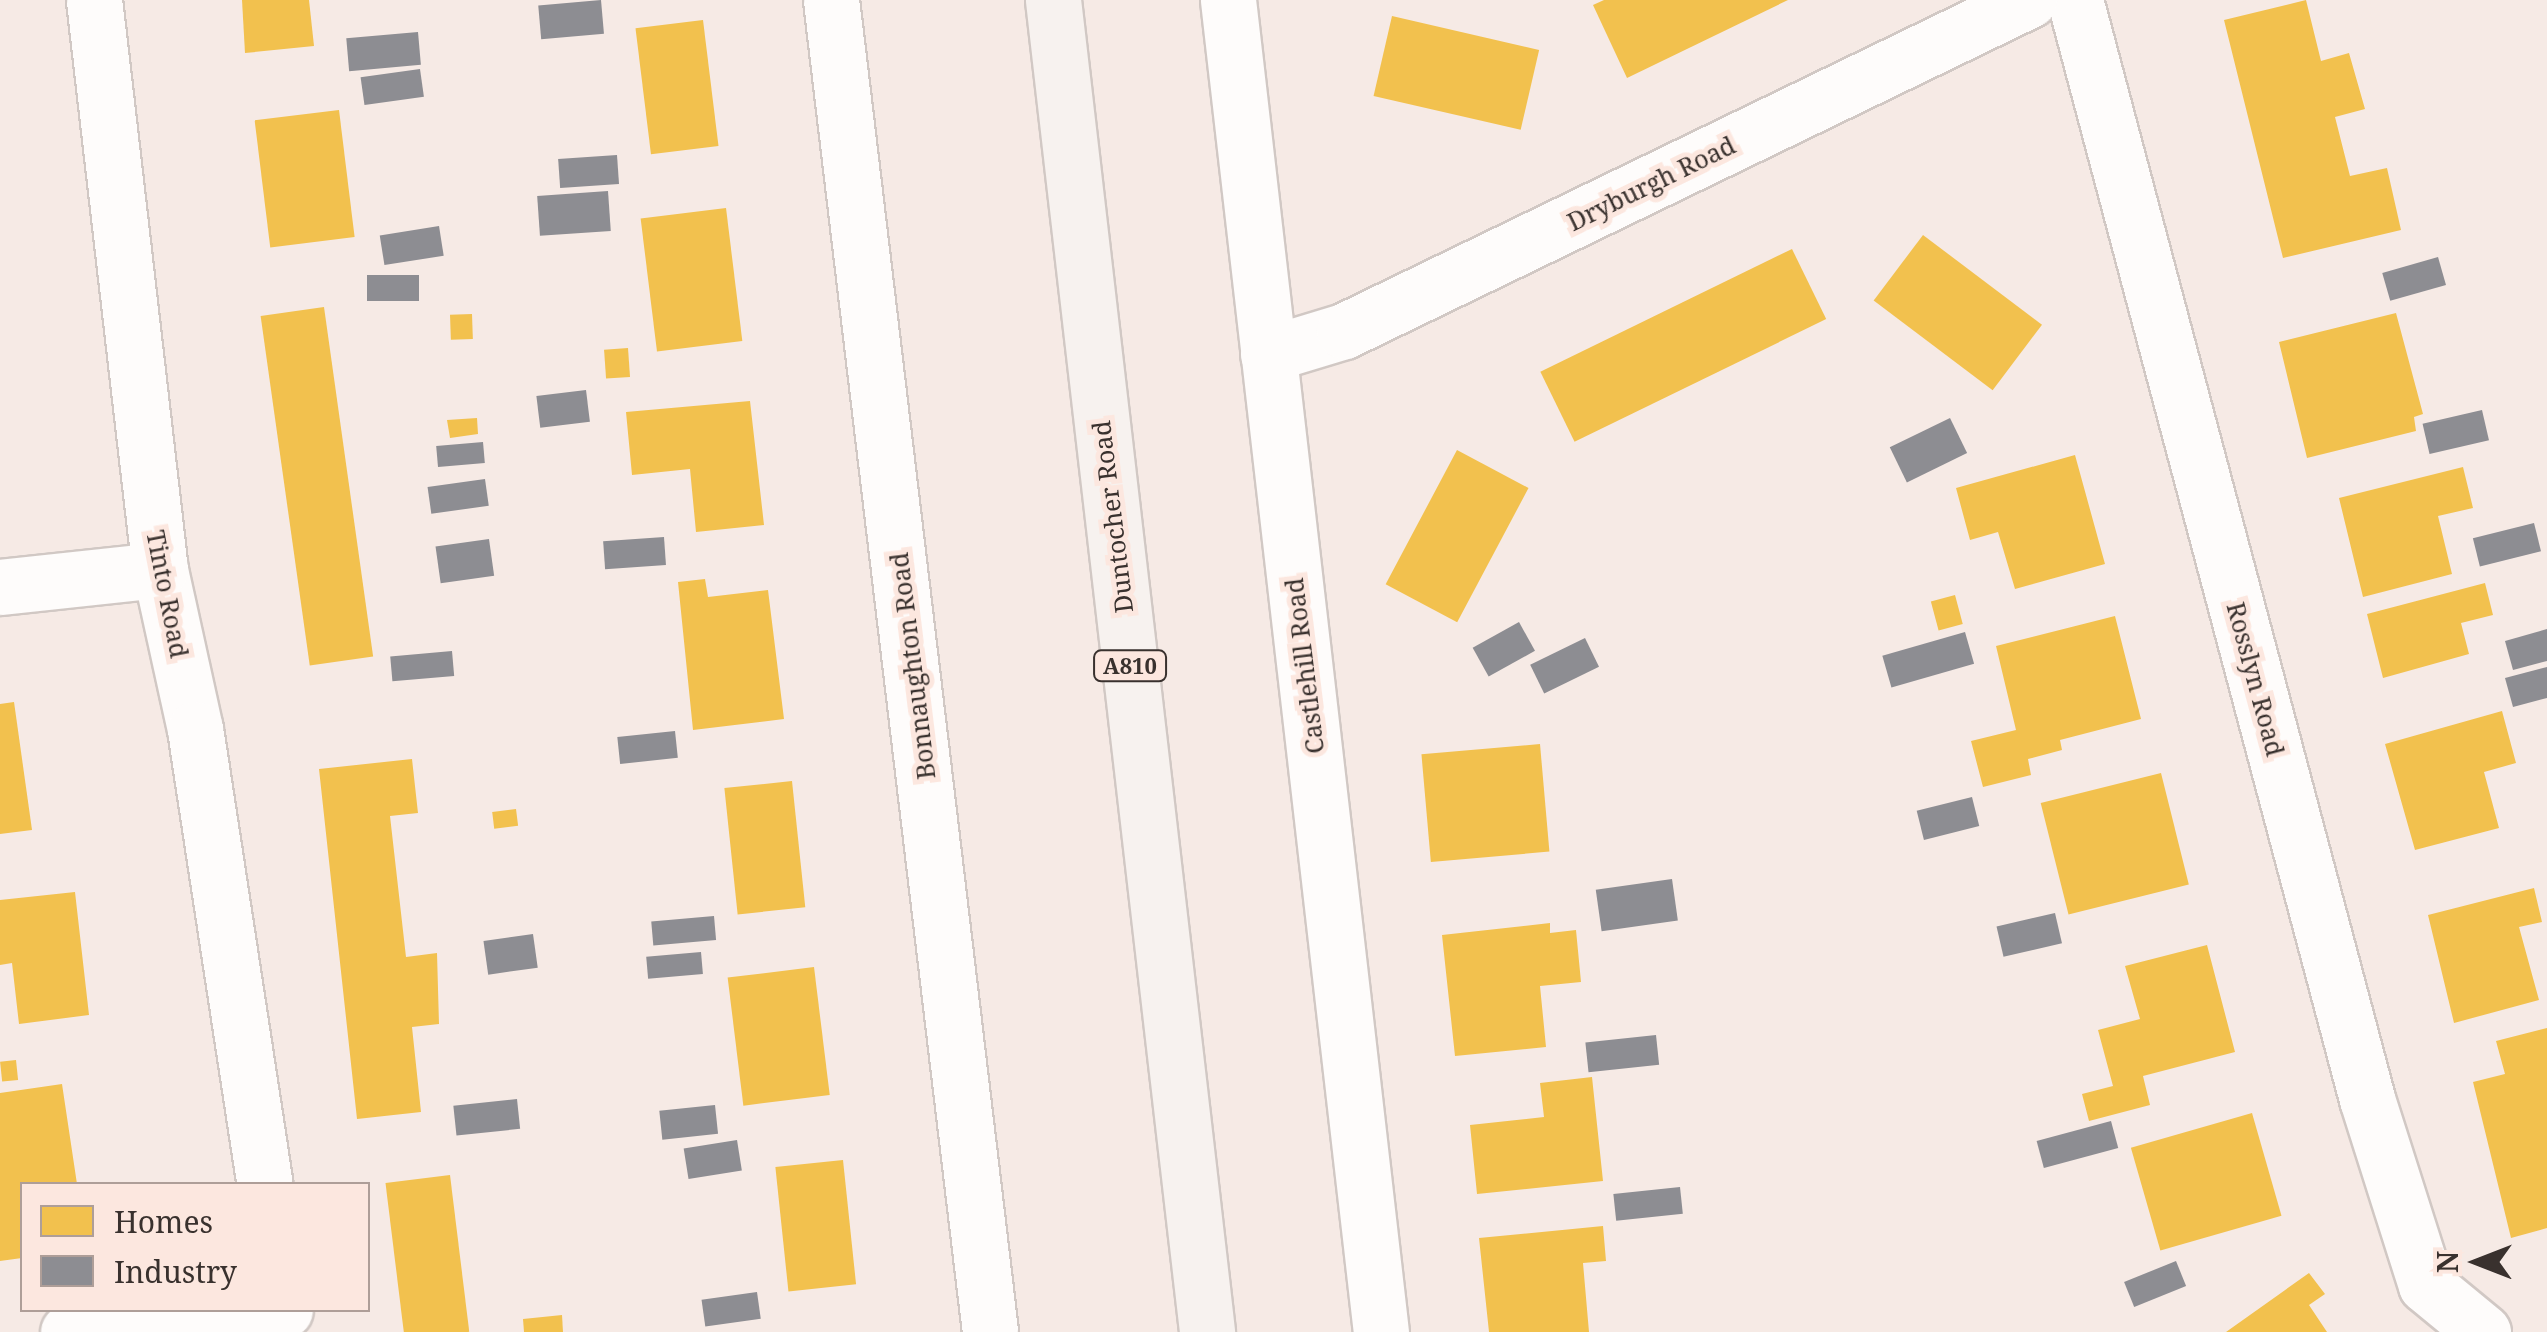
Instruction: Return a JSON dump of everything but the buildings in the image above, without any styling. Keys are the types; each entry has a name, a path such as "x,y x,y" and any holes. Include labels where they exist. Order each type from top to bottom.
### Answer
{"main road":[{"name":"Duntocher Road","path":"1052,0 1207,1332"}],"street":[{"name":"Tinto Road","path":"94,0 160,570 195,729 266,1182"},
{"name":"Bonnaughton Road","path":"832,0 990,1332"},
{"name":"Castlehill Road","path":"1228,0 1381,1332"},
{"name":"Dryburgh Road","path":"1268,354 1344,331 2029,0"},
{"name":"Rosslyn Road","path":"2076,0 2367,1099 2426,1284 2483,1332"},
{"path":"0,587 160,570"},
{"path":"68,1332 265,1312"}]}
